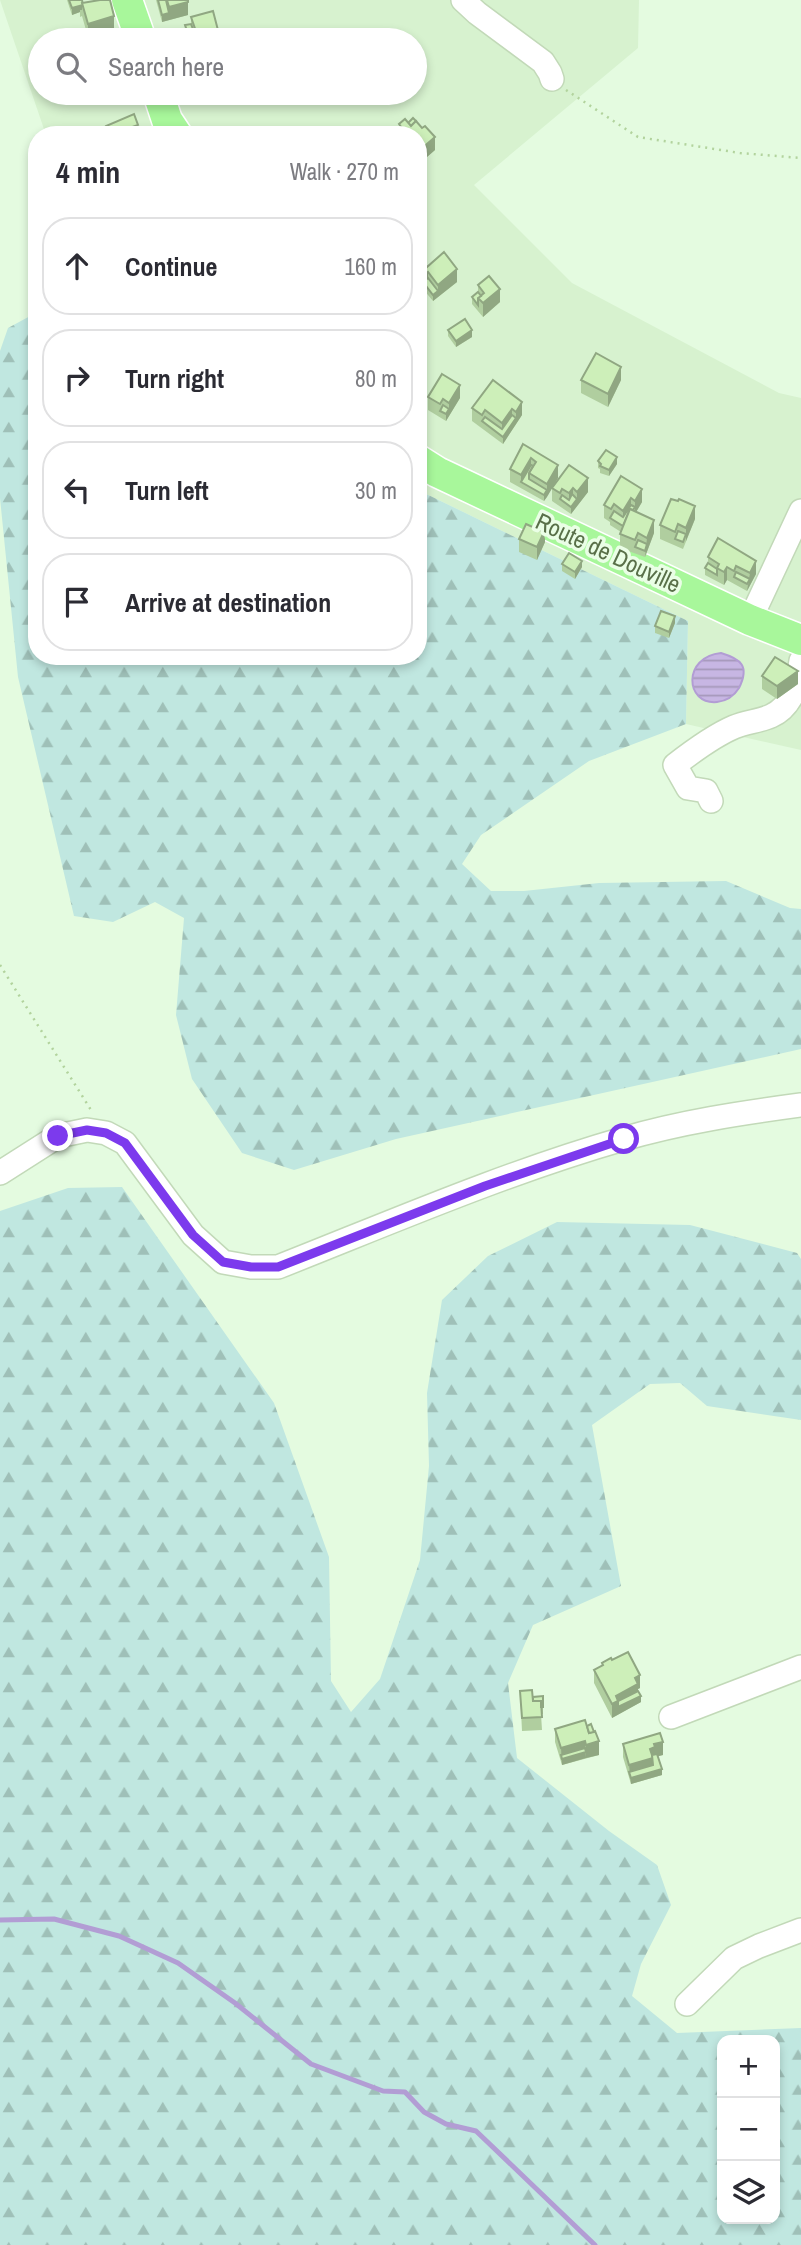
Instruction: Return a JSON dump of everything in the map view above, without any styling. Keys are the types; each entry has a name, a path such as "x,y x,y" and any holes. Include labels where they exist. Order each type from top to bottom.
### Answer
{"main road":[{"path":"127,0 137,28"},
{"path":"162,105 171,126"},
{"name":"Route de Douville","path":"427,466 750,620 801,640"}],"street":[{"path":"463,0 543,62 552,79"},
{"path":"750,620 801,511"},
{"path":"711,801 706,791 688,788 675,765 703,744 734,727 773,715 786,704 798,684 801,661"},
{"path":"0,1173 58,1136 87,1130 106,1133 125,1143 193,1235 223,1262 251,1267 278,1267 485,1186 624,1139 734,1114 801,1105"},
{"path":"671,1717 801,1667"},
{"path":"687,2004 734,1958 759,1945 801,1930"}],"path":[{"path":"552,79 580,101 638,137 740,153 801,158"},
{"path":"0,965 106,1133"}],"shaded area":[{"path":"0,0 639,0 638,48 474,185 572,283 779,393 801,398 801,750 686,724 688,621 427,494 427,126 43,126 36,105 427,105 427,28 28,28 28,82"},
{"path":"721,653 742,664 744,674 737,691 730,698 717,702 706,701 694,689 694,671 708,656"}],"green space":[{"path":"28,317 28,665 427,665 427,494 688,621 686,724 589,761 481,835 462,864 491,891 524,891 599,883 726,881 790,908 801,909 801,1049 396,1139 294,1170 242,1153 192,1079 176,1015 184,918 155,902 113,922 74,916 18,677 0,498 0,351 8,328"},
{"path":"122,1187 274,1403 329,1557 331,1681 351,1712 380,1679 420,1560 429,1466 427,1393 442,1300 488,1256 557,1222 690,1225 797,1253 801,1259 801,1420 707,1406 680,1383 650,1384 592,1425 621,1586 533,1625 508,1683 517,1758 609,1831 657,1865 671,1905 641,1964 632,1996 677,2033 801,2028 801,2245 0,2245 0,1211 68,1188"}],"building":[{"path":"69,0 82,0 83,5 72,8"},
{"path":"110,0 114,16 88,24 82,3"},
{"path":"158,0 166,0 169,13 162,15"},
{"path":"167,0 188,0 188,2 169,7"},
{"path":"213,11 217,28 195,28 191,17"},
{"path":"134,114 138,125 135,126 106,126"},
{"path":"405,119 411,126 400,126 399,124"},
{"path":"427,128 435,137 427,144"},
{"path":"444,252 457,269 438,285 427,273 427,267"},
{"path":"489,276 500,289 483,303 478,298 484,293 478,285"},
{"path":"427,279 438,291 433,295 427,287"},
{"path":"478,292 481,296 478,298 478,305 472,297"},
{"path":"465,319 472,330 456,341 448,330"},
{"path":"596,353 621,367 608,394 581,380"},
{"path":"442,374 460,385 449,403 443,399 440,404 428,397"},
{"path":"493,380 522,402 516,412 512,409 502,423 485,410 482,415 472,408"},
{"path":"443,405 449,409 446,414 440,411"},
{"path":"512,415 516,418 503,437 482,421 485,417 502,429"},
{"path":"523,444 558,465 547,484 529,473 536,462 531,458 521,475 510,469"},
{"path":"606,450 617,457 609,470 600,466 598,461"},
{"path":"531,465 533,466 529,479 547,490 544,495 521,482"},
{"path":"569,465 588,478 577,492 573,488 569,493 562,489 560,493 552,488"},
{"path":"621,476 642,489 635,501 631,498 623,511 614,504 611,509 604,505"},
{"path":"572,494 577,499 571,507 560,499 562,495 569,500"},
{"path":"671,499 679,499 695,506 686,528 678,524 675,532 660,525"},
{"path":"631,505 635,507 630,509 623,526 610,518 614,511 623,517"},
{"path":"630,509 654,520 647,538 638,533 635,540 620,534"},
{"path":"526,524 544,532 537,547 519,539"},
{"path":"678,531 686,534 683,542 675,539"},
{"path":"718,538 756,561 750,573 736,566 734,571 727,567 724,572 717,568 719,564 708,557"},
{"path":"638,540 647,544 645,551 635,547"},
{"path":"569,553 582,561 575,572 562,564"},
{"path":"708,563 717,569 717,575 705,568"},
{"path":"736,572 750,579 747,584 734,577"},
{"path":"661,611 675,616 669,632 655,626"},
{"path":"775,657 798,671 777,686 762,676"},
{"path":"628,1652 640,1675 635,1678 638,1684 616,1696 618,1701 612,1704 594,1670 611,1658 612,1660"},
{"path":"532,1690 533,1701 541,1701 542,1717 522,1718 520,1691"},
{"path":"638,1691 641,1696 618,1707 618,1701"},
{"path":"543,1696 543,1707 541,1701 533,1701 533,1697"},
{"path":"585,1720 589,1733 595,1731 599,1741 586,1745 585,1741 561,1748 555,1729"},
{"path":"591,1724 594,1732 589,1733 587,1726"},
{"path":"660,1733 663,1742 654,1744 655,1747 650,1749 653,1758 629,1765 623,1744"},
{"path":"585,1748 586,1752 562,1759 561,1755"},
{"path":"657,1754 662,1769 631,1778 629,1772 653,1765 652,1755"}],"waterway":[{"path":"0,1920 54,1919 119,1936 178,1963 235,2003 311,2064 383,2091 405,2092 424,2112 446,2124 476,2131 595,2245"}],"route":[{"path":"58,1136 87,1130 106,1133 125,1143 193,1235 223,1262 251,1267 278,1267 485,1186 624,1139"}]}
